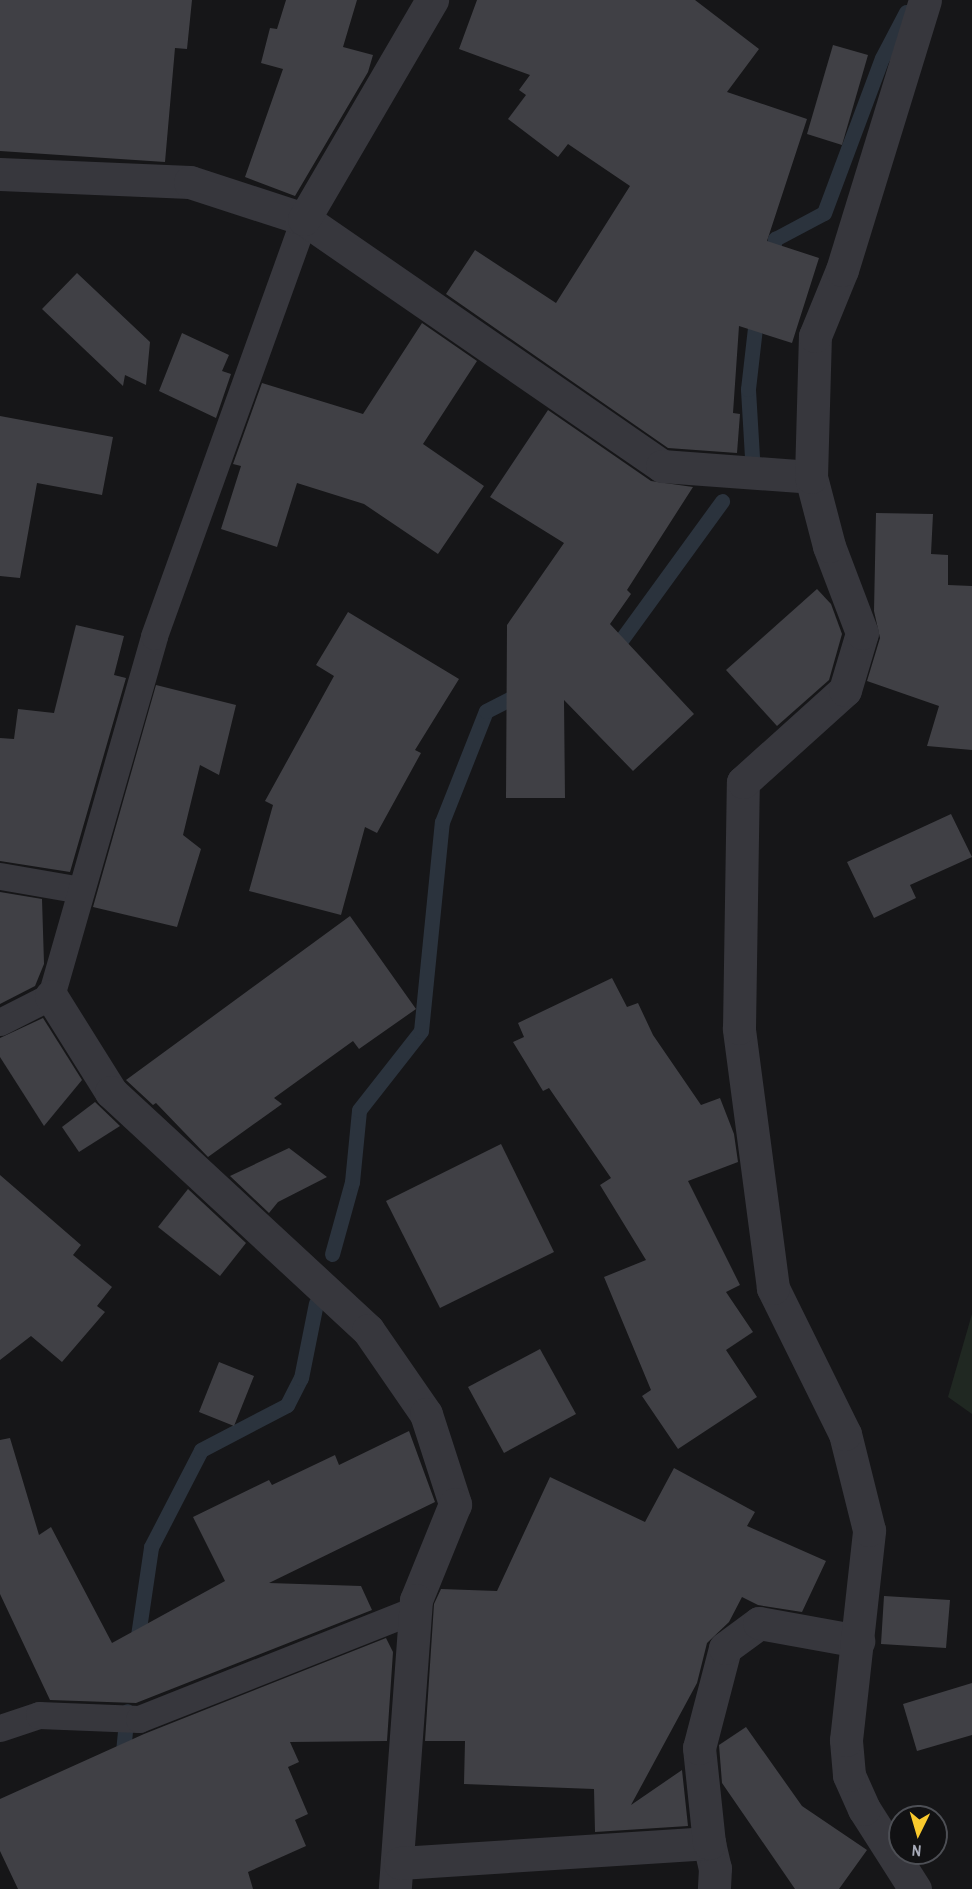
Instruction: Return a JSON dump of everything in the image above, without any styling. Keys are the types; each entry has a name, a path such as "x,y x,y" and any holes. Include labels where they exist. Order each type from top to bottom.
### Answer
{"street":[{"path":"304,219 432,0"},
{"path":"915,1889 864,1809 849,1775 846,1740 869,1530 845,1434 773,1288 739,1028 743,782 845,690 862,633 829,546 811,477 815,336 842,270 925,0"},
{"path":"0,174 190,182 304,219 662,466 811,477"},
{"path":"51,996 111,1092 368,1329 426,1414 455,1504 415,1610 397,1876 709,1843"},
{"path":"714,1889 715,1868 709,1843 699,1748 725,1648 759,1623 858,1641"}],"lane":[{"path":"0,1022 51,996 154,636 304,219"},
{"path":"0,876 81,890"},
{"path":"0,1728 39,1715 139,1719 415,1610"}],"shaded area":[{"path":"972,1314 972,1414 948,1397"}],"building":[{"path":"0,0 192,0 187,49 175,48 165,162 0,151"},
{"path":"286,0 357,0 343,47 373,55 368,72 295,196 245,177 283,69 261,63 270,28 277,29"},
{"path":"477,0 695,0 759,49 727,92 807,119 767,241 819,258 792,343 739,326 733,413 740,414 737,453 668,448 446,294 475,250 556,303 630,186 568,144 558,157 508,119 526,95 519,90 530,75 459,49"},
{"path":"833,45 868,55 842,145 807,134"},
{"path":"77,273 150,342 146,385 125,375 123,386 42,309"},
{"path":"422,323 477,361 423,444 484,486 438,554 364,504 297,483 277,547 221,529 241,466 233,464 262,383 363,414"},
{"path":"182,333 229,355 222,371 231,374 216,418 159,391"},
{"path":"548,410 651,481 693,487 627,590 631,594 610,624 694,714 633,771 564,700 565,798 506,798 507,625 564,543 490,497"},
{"path":"0,416 113,437 102,495 37,483 20,578 0,576"},
{"path":"876,513 933,514 931,554 948,555 948,585 972,586 972,750 927,746 939,706 867,681 880,638 874,611"},
{"path":"817,589 831,604 842,634 829,680 777,726 726,670"},
{"path":"348,612 459,679 415,750 421,753 377,833 365,827 341,915 249,891 273,805 265,801 334,676 316,665"},
{"path":"76,625 124,636 114,675 126,678 70,872 0,861 0,738 14,739 18,709 54,713"},
{"path":"156,685 236,705 219,775 200,765 183,835 201,849 177,927 93,907"},
{"path":"951,814 972,857 910,885 916,898 874,918 847,862"},
{"path":"0,892 42,899 44,964 35,986 0,1004"},
{"path":"350,916 416,1009 359,1049 353,1041 274,1098 282,1104 208,1157 156,1103 153,1105 126,1080"},
{"path":"612,978 627,1007 638,1003 653,1035 701,1105 720,1098 734,1134 738,1162 688,1181 740,1285 726,1292 753,1332 726,1350 757,1397 678,1449 642,1396 651,1390 604,1277 646,1260 600,1185 611,1178 549,1088 543,1091 513,1042 524,1037 518,1023"},
{"path":"43,1018 82,1080 44,1126 0,1057 0,1038"},
{"path":"95,1102 120,1126 79,1152 62,1127"},
{"path":"501,1144 554,1252 440,1308 386,1201"},
{"path":"289,1148 327,1177 278,1202 269,1213 230,1176"},
{"path":"0,1175 81,1245 73,1255 112,1287 97,1306 105,1312 62,1362 31,1336 0,1360"},
{"path":"188,1189 246,1243 220,1276 158,1227"},
{"path":"540,1349 576,1414 504,1453 468,1387"},
{"path":"219,1362 254,1376 234,1426 199,1412"},
{"path":"409,1431 435,1502 269,1583 361,1586 372,1610 136,1703 50,1700 0,1594 0,1440 10,1438 39,1535 51,1527 112,1643 225,1581 193,1517 269,1480 272,1485 335,1455 339,1465"},
{"path":"674,1468 755,1512 747,1526 826,1561 802,1612 758,1605 742,1597 729,1622 707,1643 697,1683 631,1805 682,1770 688,1826 595,1832 594,1789 464,1784 465,1741 425,1741 434,1604 441,1589 497,1591 550,1477 645,1522"},
{"path":"884,1596 950,1600 946,1648 881,1644"},
{"path":"386,1638 393,1652 387,1741 290,1742 299,1762 288,1767 308,1814 295,1820 306,1846 248,1872 253,1889 18,1889 0,1851 0,1799 144,1734"},
{"path":"972,1683 972,1735 917,1751 903,1704"},
{"path":"746,1727 802,1806 867,1850 839,1889 795,1889 722,1783 719,1745"}],"waterway":[{"path":"770,261 775,239 824,213 882,58 906,12"},
{"path":"752,457 748,389 757,310"},
{"path":"611,654 722,501"},
{"path":"332,1254 352,1182 359,1110 421,1031 442,822 486,711 525,691"},
{"path":"136,1649 151,1547 201,1450 287,1405 301,1378 316,1303"},
{"path":"122,1762 127,1711"}]}
